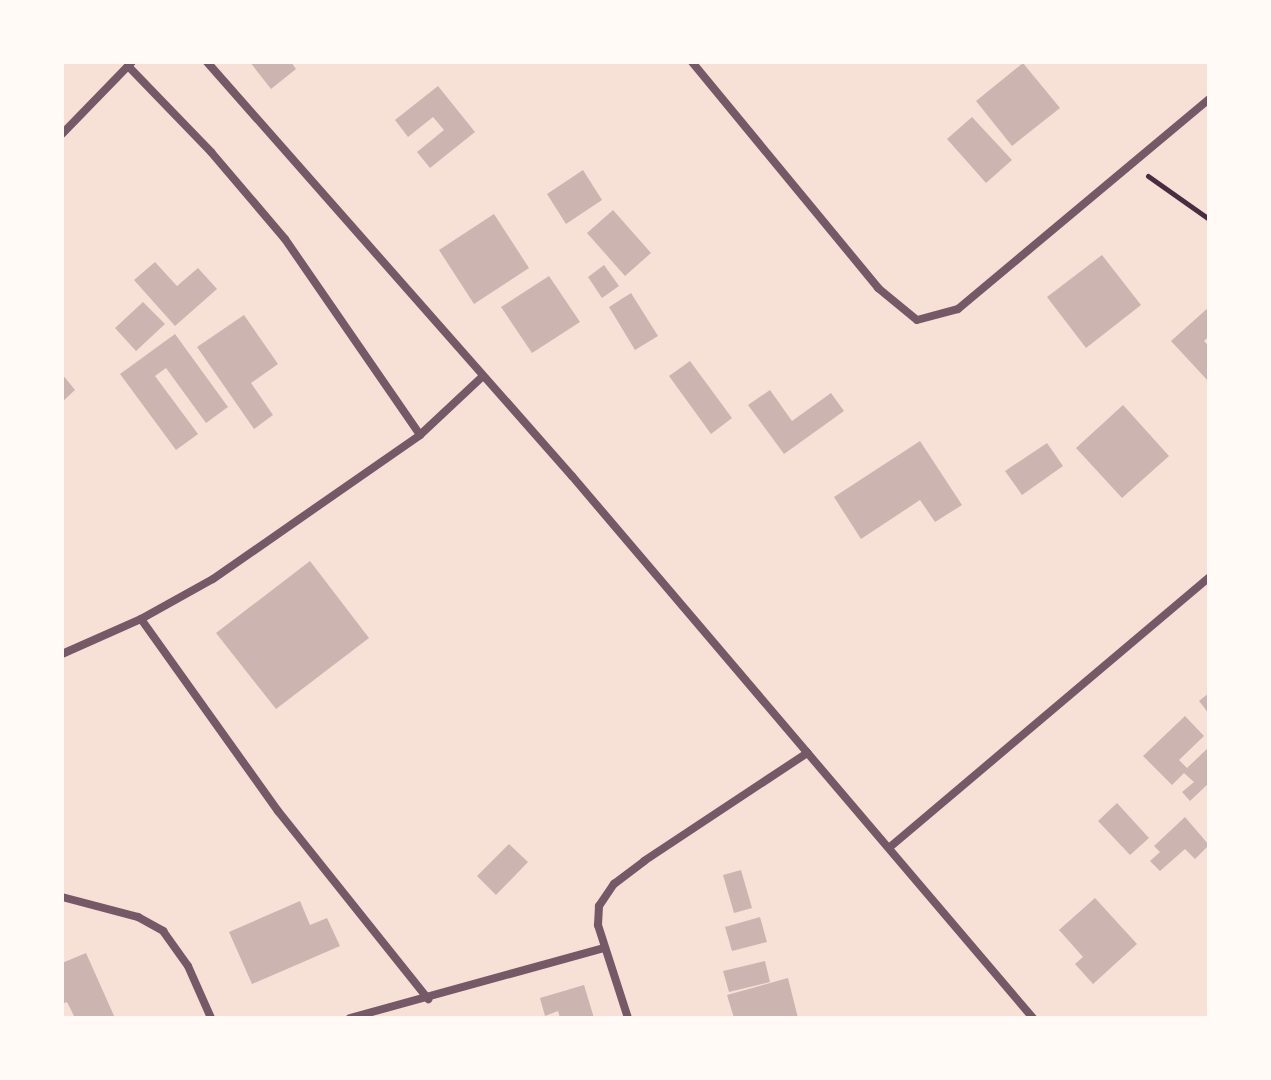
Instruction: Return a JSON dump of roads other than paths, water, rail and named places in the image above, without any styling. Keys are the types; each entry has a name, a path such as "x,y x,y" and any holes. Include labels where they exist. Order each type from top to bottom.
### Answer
{"street":[{"path":"207,62 890,847 1033,1018"},
{"path":"692,62 858,265 917,320 958,309 1209,99"},
{"path":"62,134 130,64 285,239 420,435"},
{"path":"62,654 141,619 213,579 420,435 482,377"},
{"path":"890,847 1209,577"},
{"path":"141,619 278,811 428,999"},
{"path":"628,1018 604,948 599,906 614,884 807,753"},
{"path":"62,897 138,917 163,931 188,966 211,1018"},
{"path":"350,1018 428,999 604,948"}]}
